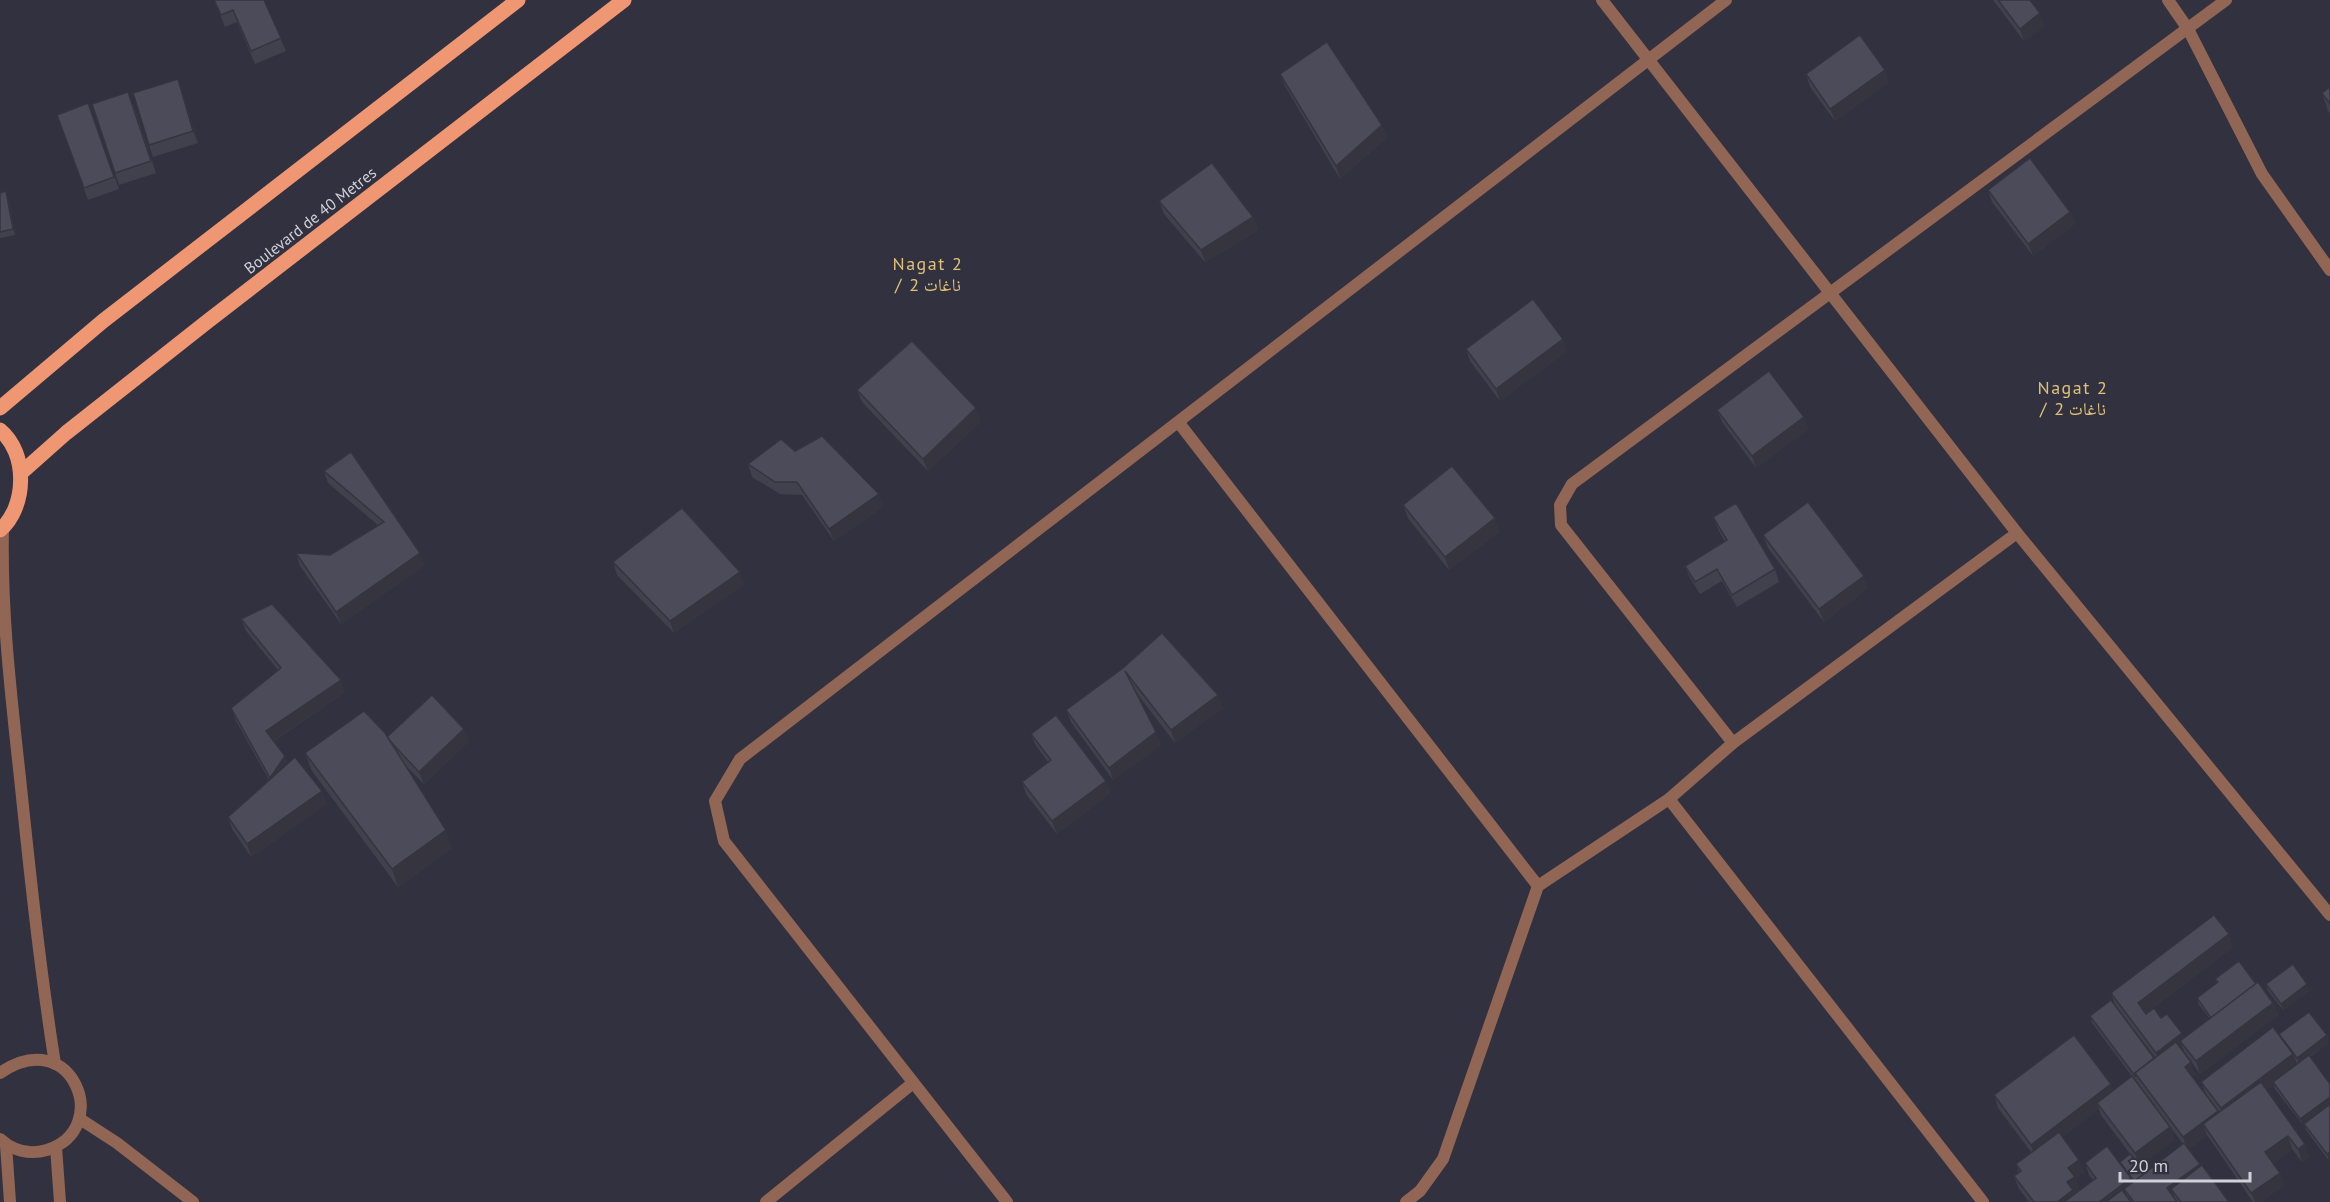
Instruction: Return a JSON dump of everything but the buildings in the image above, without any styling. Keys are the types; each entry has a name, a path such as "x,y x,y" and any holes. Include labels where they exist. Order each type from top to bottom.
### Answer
{"main road":[{"path":"0,408 103,321 518,0"},
{"name":"Boulevard de 40 Metres","path":"21,473 66,433 208,321 624,0"},
{"path":"0,430 16,451 21,473 18,502 2,529"}],"street":[{"path":"1602,0 2017,533 2330,915"},
{"path":"1007,1202 723,841 715,801 740,759 1726,0"},
{"path":"2168,0 2188,29 2262,174 2330,270"},
{"path":"1733,743 1561,525 1560,505 1572,484 1831,295 2226,0"},
{"path":"1179,423 1539,886"},
{"path":"2,529 6,627 17,750 39,960 55,1064"},
{"path":"1406,1202 1420,1191 1443,1159 1539,886 1669,799 1733,743 2017,533"},
{"path":"1669,799 1983,1202"},
{"path":"0,1073 15,1063 35,1059 55,1064 68,1073 77,1086 81,1102 80,1119 71,1135 56,1147 40,1152 22,1152 3,1142"},
{"path":"766,1202 913,1083"},
{"path":"80,1119 117,1143 193,1202"},
{"path":"3,1142 10,1202"},
{"path":"56,1147 60,1202"}],"district":[{"name":"Nagat 2 / ناغات 2","path":"928,274"},
{"name":"Nagat 2 / ناغات 2","path":"2073,398"}]}
